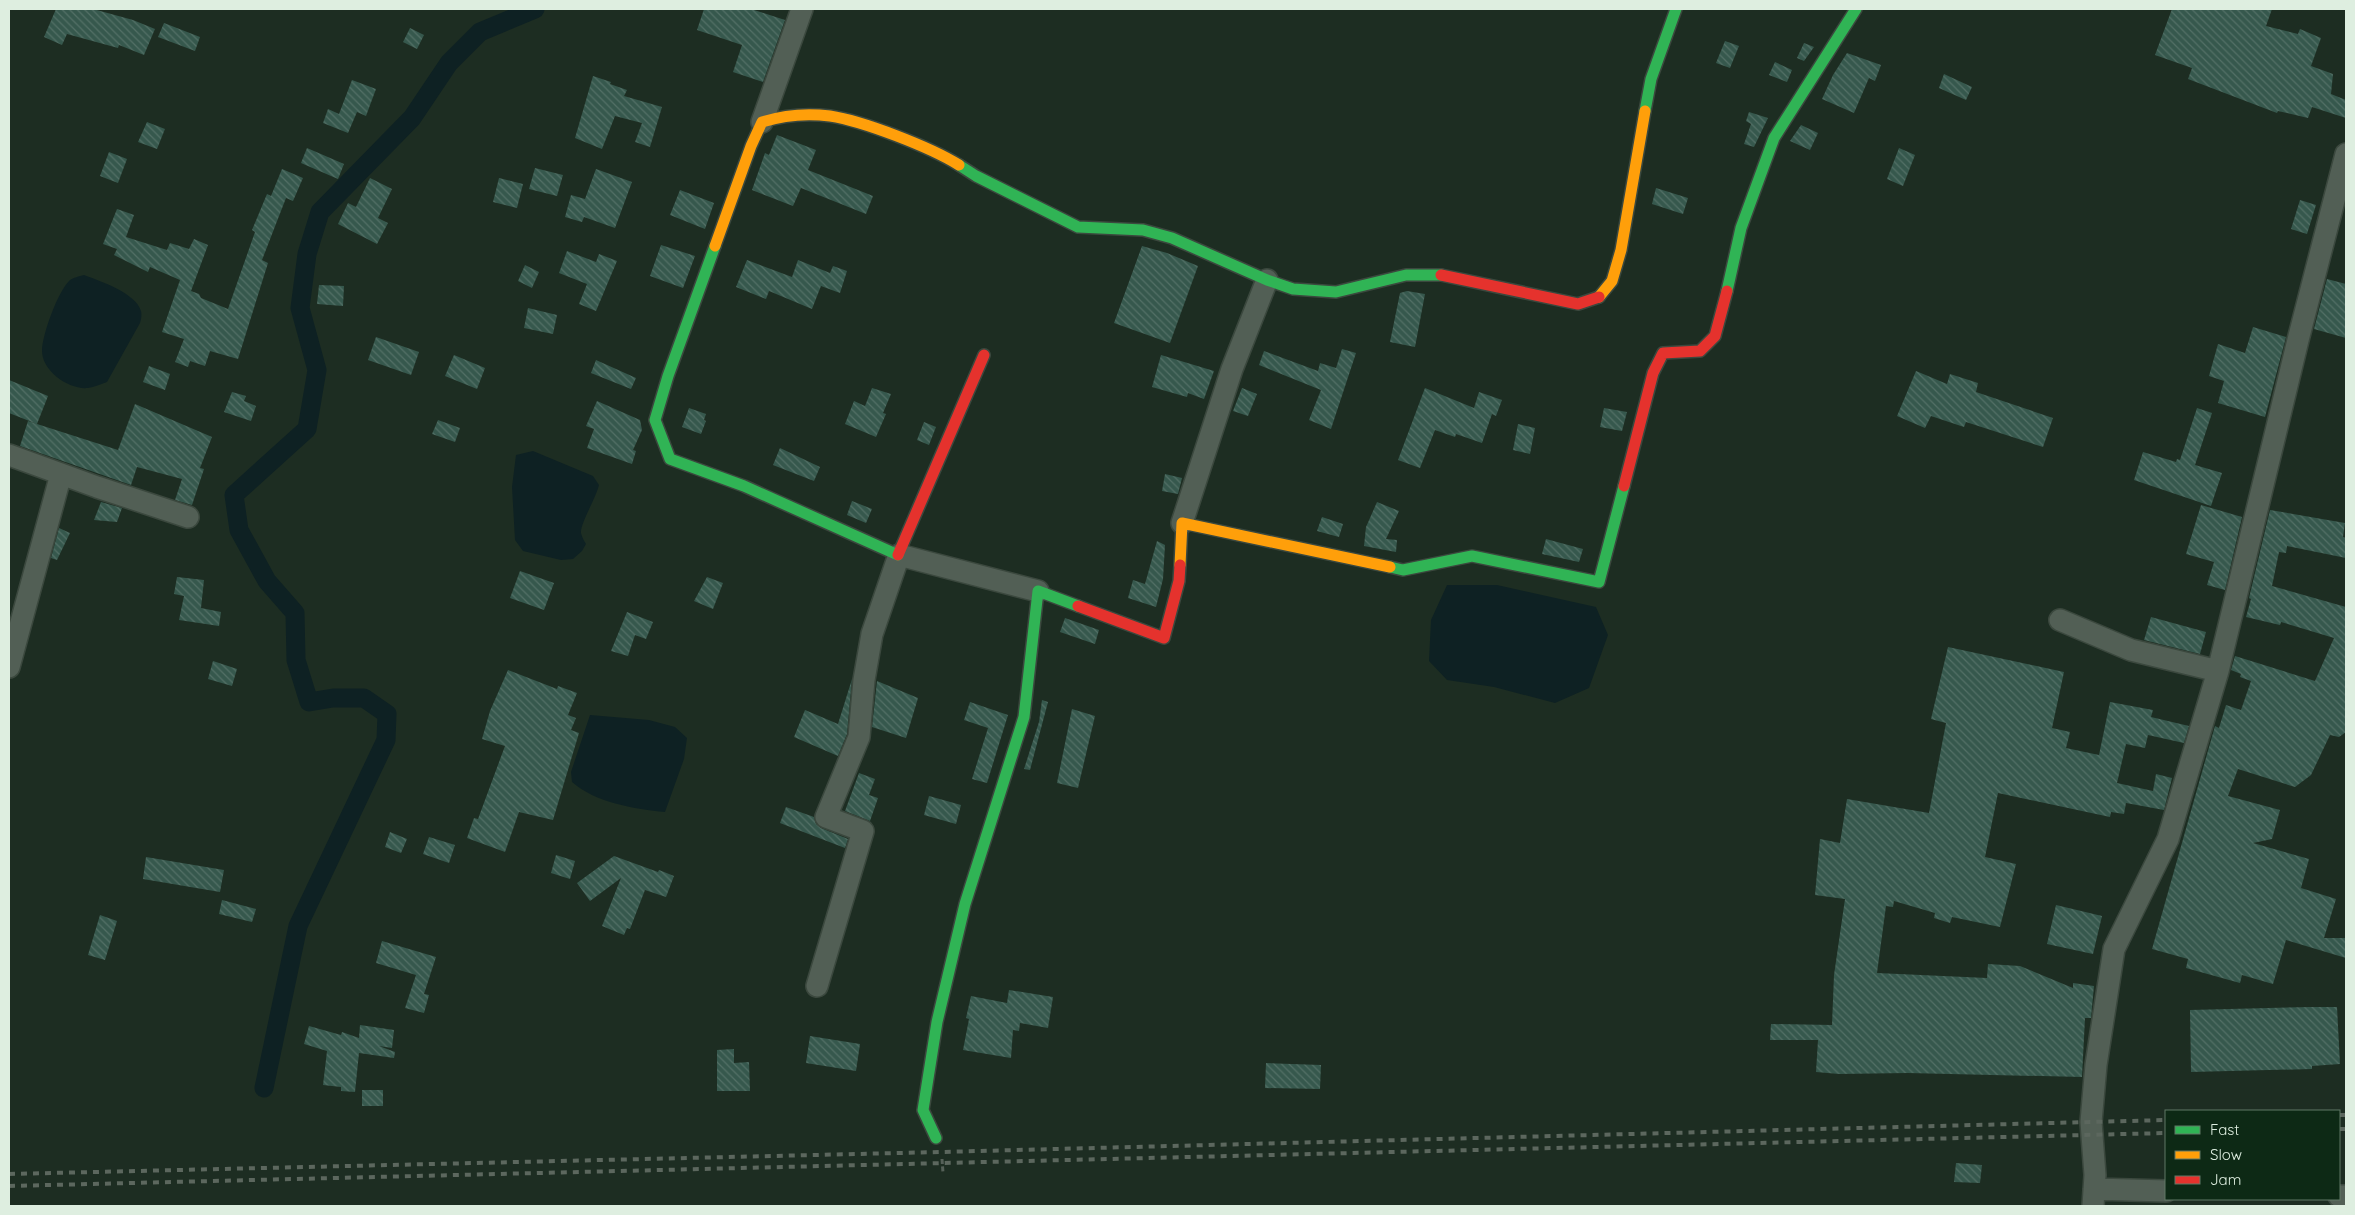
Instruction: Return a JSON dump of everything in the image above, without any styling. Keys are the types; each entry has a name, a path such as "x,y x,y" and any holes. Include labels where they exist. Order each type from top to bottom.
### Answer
{"street":[{"path":"802,9 672,366 655,420 670,459 744,486 899,555 1038,591 1164,638 1179,581 1182,523 1232,369 1266,280"},
{"path":"762,122 785,115 830,116 872,128 943,155 976,176 1078,227 1143,230 1172,238 1266,280 1293,289 1336,292 1406,275 1437,274 1578,304 1598,298 1612,280 1621,250 1651,79 1676,9"},
{"path":"1182,523 1403,570 1472,556 1599,582 1653,373 1663,352 1700,350 1715,336 1724,306 1741,228 1774,138 1856,9"},
{"path":"2165,1191 2093,1198 2095,1175 2091,1134 2092,1112 2096,1065 2114,949 2168,839 2218,671 2346,154"},
{"path":"817,986 863,831 826,817 859,737 864,680 872,634 899,555 984,355"},
{"path":"9,455 188,517"},
{"path":"9,667 61,474"},
{"path":"936,1138 923,1110 937,1022 964,904 1024,717 1038,591"},
{"path":"2060,620 2131,650 2218,671"}],"shaded area":[{"path":"84,275 125,293 138,305 141,311 140,323 107,382 88,388 73,386 58,378 47,366 42,351 48,324 61,293 70,280"},
{"path":"533,451 593,476 599,485 581,529 581,534 586,544 582,551 573,559 561,560 523,551 515,540 512,487 516,455"},
{"path":"1447,585 1497,585 1596,607 1608,635 1589,688 1555,703 1494,687 1447,680 1429,661 1431,620"},
{"path":"590,715 649,720 675,727 687,738 684,759 665,812 616,804 592,795 572,782 571,772"}],"building":[{"path":"56,9 93,9 133,20 155,29 144,55 119,45 118,48 67,34 62,45 44,37"},
{"path":"704,9 751,9 785,20 763,82 733,72 742,45 697,30"},
{"path":"2172,9 2272,9 2266,26 2298,34 2300,29 2321,38 2311,66 2333,74 2331,94 2346,100 2346,118 2312,107 2308,118 2278,111 2277,113 2188,79 2192,68 2155,55"},
{"path":"164,23 200,37 195,51 158,37"},
{"path":"410,28 424,35 417,49 403,42"},
{"path":"1725,41 1739,46 1730,68 1716,63"},
{"path":"1804,43 1814,47 1804,61 1797,58"},
{"path":"1847,53 1881,65 1875,81 1869,78 1854,113 1822,99 1833,75"},
{"path":"1775,62 1792,70 1787,82 1769,75"},
{"path":"1944,74 1972,87 1966,100 1939,88"},
{"path":"593,76 627,90 624,96 662,107 650,147 635,142 642,123 615,116 602,149 575,138"},
{"path":"352,80 376,89 366,116 357,112 348,133 323,123 328,109 339,114"},
{"path":"1749,112 1768,118 1754,147 1744,144 1751,124 1746,121"},
{"path":"147,122 165,129 157,149 138,142"},
{"path":"1801,125 1818,133 1810,150 1790,141"},
{"path":"777,135 816,150 808,170 873,196 866,214 801,188 793,206 752,190 765,153 769,155"},
{"path":"307,148 344,164 338,179 301,163"},
{"path":"1899,148 1915,155 1903,186 1887,179"},
{"path":"109,152 127,159 118,183 100,176"},
{"path":"535,168 563,175 557,196 529,189"},
{"path":"282,169 303,178 293,201 286,198 262,260 268,263 238,359 210,351 205,366 190,361 188,367 175,362 184,339 162,332 180,280 150,267 148,272 114,255 117,249 103,244 117,209 134,215 126,237 167,250 170,243 189,249 194,239 208,245 191,291 199,294 201,298 228,309 255,232 252,230 267,194 271,196"},
{"path":"596,169 632,182 615,228 584,217 582,222 565,217 571,195 585,199"},
{"path":"370,178 392,189 378,218 388,223 377,244 338,224 348,203 356,207"},
{"path":"499,178 523,184 517,208 493,202"},
{"path":"1656,188 1688,198 1683,214 1652,204"},
{"path":"680,190 714,203 705,229 670,215"},
{"path":"2300,200 2316,205 2307,234 2291,229"},
{"path":"661,245 695,256 683,288 650,276"},
{"path":"1142,246 1167,253 1198,266 1170,343 1114,323"},
{"path":"567,251 596,262 599,254 617,261 596,311 579,304 587,284 559,273"},
{"path":"747,260 792,277 798,260 830,273 833,266 847,271 840,293 821,286 812,309 769,291 766,299 736,287"},
{"path":"525,265 539,272 532,288 518,281"},
{"path":"2327,279 2346,284 2346,338 2314,329"},
{"path":"319,285 344,286 343,306 317,304"},
{"path":"1407,291 1425,294 1415,347 1390,342 1400,293"},
{"path":"528,308 557,315 553,334 524,328"},
{"path":"2253,327 2286,337 2265,417 2218,403 2224,381 2209,376 2218,344 2245,353"},
{"path":"376,337 419,352 411,375 368,360"},
{"path":"1342,349 1356,353 1331,429 1309,420 1321,390 1259,365 1264,351 1318,371 1320,363 1336,368"},
{"path":"454,355 485,368 477,389 445,376"},
{"path":"1161,355 1214,371 1204,399 1188,393 1187,397 1152,387"},
{"path":"596,360 636,378 631,389 591,373"},
{"path":"149,366 170,374 165,390 143,382"},
{"path":"1916,371 1947,384 1950,374 1978,383 1976,392 2053,418 2043,447 1966,422 1964,427 1931,416 1925,428 1897,416"},
{"path":"9,380 48,396 37,424 9,413"},
{"path":"872,388 891,394 883,413 886,414 876,437 845,424 854,401 865,406"},
{"path":"1242,388 1257,394 1248,416 1233,411"},
{"path":"1425,388 1474,408 1479,392 1502,400 1496,416 1492,414 1482,443 1456,434 1455,437 1435,430 1420,468 1398,460"},
{"path":"232,392 246,396 244,401 256,406 251,421 224,412"},
{"path":"597,401 640,420 642,430 633,450 636,451 632,464 587,448 594,429 586,426"},
{"path":"135,404 212,437 200,468 204,469 192,505 175,500 182,479 137,467 131,485 20,446 28,421 118,450"},
{"path":"689,408 706,414 704,420 706,421 701,434 682,427"},
{"path":"1604,408 1627,412 1622,431 1600,427"},
{"path":"2197,408 2212,413 2195,465 2222,473 2211,506 2134,480 2143,452 2176,462 2177,459 2180,460"},
{"path":"438,420 460,428 455,442 432,434"},
{"path":"924,422 936,427 929,445 917,440"},
{"path":"1518,424 1535,428 1530,454 1513,450"},
{"path":"780,448 820,467 814,481 773,465"},
{"path":"1165,474 1182,478 1178,494 1162,491"},
{"path":"852,501 872,509 866,523 847,515"},
{"path":"101,502 122,508 117,522 94,520"},
{"path":"1377,502 1399,511 1386,539 1397,540 1396,552 1364,546 1366,527"},
{"path":"2201,505 2242,517 2225,590 2207,585 2214,562 2186,554"},
{"path":"2270,510 2345,523 2343,537 2346,538 2346,558 2287,546 2286,553 2279,552 2272,586 2346,607 2346,732 2339,737 2330,735 2311,775 2295,787 2238,769 2228,796 2280,810 2272,839 2253,843 2309,859 2301,888 2336,899 2324,938 2346,938 2346,958 2286,940 2273,984 2242,975 2240,983 2186,968 2188,959 2152,949 2215,726 2219,728 2226,705 2241,710 2251,681 2240,677 2241,674 2231,670 2235,656 2315,681 2334,638 2281,622 2280,625 2246,617"},
{"path":"1322,517 1343,524 1339,537 1317,531"},
{"path":"59,528 70,533 57,560 51,558"},
{"path":"1546,539 1583,549 1579,562 1542,554"},
{"path":"1157,541 1165,545 1163,579 1156,607 1128,598 1133,580 1145,584"},
{"path":"520,571 554,583 544,610 510,598"},
{"path":"177,577 204,580 201,608 221,612 219,626 179,620 184,596 174,594"},
{"path":"707,577 723,583 713,609 694,601"},
{"path":"627,612 653,622 646,639 635,635 628,656 611,651"},
{"path":"2151,617 2206,632 2200,654 2144,640"},
{"path":"1065,618 1099,630 1095,644 1060,632"},
{"path":"1948,647 2064,672 2052,728 2070,732 2066,748 2099,755 2110,702 2153,710 2151,717 2189,726 2184,743 2148,735 2145,748 2126,744 2117,783 2153,791 2156,774 2172,778 2164,810 2126,803 2124,814 2111,812 2110,817 1998,793 1985,857 2016,864 2000,927 1952,917 1950,923 1934,918 1935,913 1894,901 1893,907 1886,906 1877,973 1987,978 1988,964 2020,966 2073,988 2073,983 2094,986 2091,1018 2085,1018 2082,1077 1908,1073 1839,1074 1816,1072 1818,1040 1770,1040 1771,1024 1832,1025 1834,975 1845,899 1815,895 1820,839 1840,843 1847,799 1929,813 1946,723 1931,719"},
{"path":"213,661 237,669 232,686 208,679"},
{"path":"508,670 557,689 558,686 577,693 568,715 576,718 571,730 579,733 553,820 519,812 505,852 467,838 474,818 478,819 505,746 482,739 490,711"},
{"path":"852,679 847,734 838,756 794,737 805,710 838,724"},
{"path":"877,681 918,698 906,738 872,727"},
{"path":"1042,700 1048,702 1030,770 1024,769 1039,722"},
{"path":"970,702 1008,715 987,783 972,779 988,728 964,720"},
{"path":"1072,709 1095,716 1078,788 1057,783"},
{"path":"859,773 875,779 869,795 878,798 870,821 845,811"},
{"path":"929,796 961,805 956,824 924,815"},
{"path":"786,807 814,817 816,824 821,828 848,839 845,848 780,823"},
{"path":"390,832 407,839 401,853 385,847"},
{"path":"429,837 455,845 449,863 423,854"},
{"path":"556,855 575,861 570,879 551,873"},
{"path":"614,856 674,876 666,897 645,890 630,929 627,928 624,935 602,926 621,878 590,901 577,883"},
{"path":"146,857 224,870 220,892 143,879"},
{"path":"222,900 256,909 252,922 219,914"},
{"path":"2056,905 2102,916 2093,954 2047,944"},
{"path":"100,915 117,921 105,960 88,955"},
{"path":"382,941 436,957 424,994 429,995 424,1013 405,1008 416,975 376,963"},
{"path":"1009,990 1053,997 1048,1028 1020,1023 1019,1031 1013,1030 1011,1058 963,1050 969,1019 966,1018 971,996 1007,1003"},
{"path":"2337,1007 2340,1064 2312,1066 2312,1069 2191,1072 2190,1010"},
{"path":"360,1025 394,1030 392,1048 379,1046 395,1052 394,1058 359,1053 355,1092 341,1091 341,1087 323,1085 327,1051 304,1044 309,1026 341,1035 342,1032 359,1038"},
{"path":"810,1036 860,1044 856,1071 806,1063"},
{"path":"734,1049 734,1063 749,1062 750,1091 717,1091 717,1050"},
{"path":"1266,1063 1321,1065 1320,1089 1265,1088"},
{"path":"362,1090 383,1090 383,1106 362,1106"},
{"path":"1956,1163 1982,1165 1980,1183 1954,1182"}],"waterway":[{"path":"264,1088 298,926 386,740 387,714 364,698 333,698 309,702 296,660 295,613 267,581 239,530 234,495 307,429 317,370 300,308 307,254 320,212 412,118 449,63 480,32 535,9"}],"railway":[{"path":"2340,1115 2346,1115"},
{"path":"9,1174 2165,1120"},
{"path":"2340,1129 2346,1129"},
{"path":"9,1186 2165,1133"}],"traffic: fast":[{"path":"1645,111 1651,79 1676,9"},
{"path":"1727,291 1741,228 1774,138 1856,9"},
{"path":"959,165 976,176 1078,227 1143,230 1172,238 1267,280 1293,289 1336,292 1406,275 1441,275"},
{"path":"715,246 668,376 655,420 670,459 744,486 898,555"},
{"path":"1390,567 1403,570 1472,556 1599,582 1624,486"},
{"path":"936,1138 923,1110 937,1022 965,904 1024,717 1038,591 1078,606"}],"traffic: slow":[{"path":"1599,297 1612,281 1621,250 1645,111"},
{"path":"715,246 751,146 762,122 787,116 804,115 821,115 844,119 896,136 931,150 959,165"},
{"path":"1180,565 1182,523 1390,567"}],"traffic: jam":[{"path":"1441,275 1578,304 1599,297"},
{"path":"1624,486 1653,373 1663,353 1700,351 1715,336 1727,291"},
{"path":"898,555 984,355"},
{"path":"1078,606 1164,638 1179,581 1180,565"}]}
